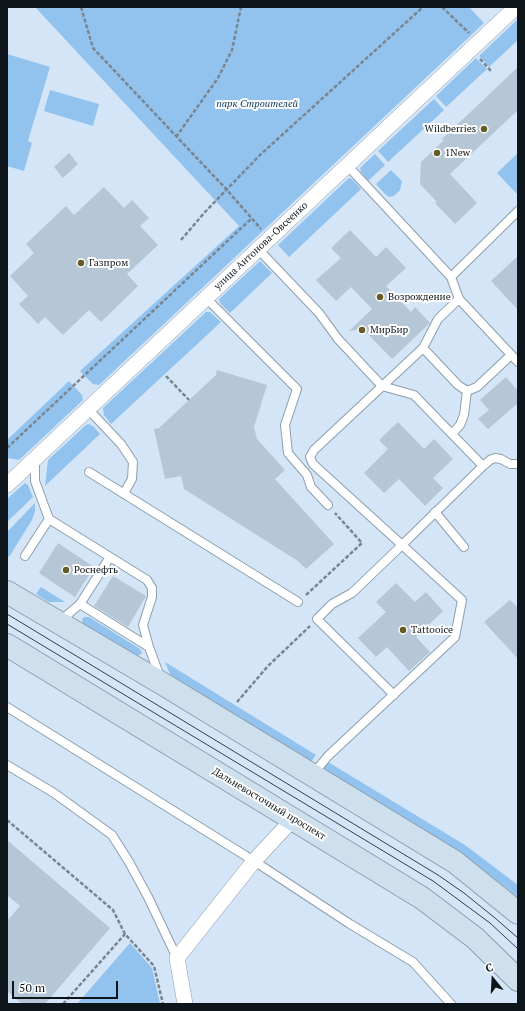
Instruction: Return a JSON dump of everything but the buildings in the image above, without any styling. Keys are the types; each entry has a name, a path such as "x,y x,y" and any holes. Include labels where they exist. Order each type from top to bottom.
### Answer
{"main road":[{"path":"7,592 163,684 311,776 455,862 518,913"},
{"name":"Дальневосточный проспект","path":"7,645 422,898 475,938 518,980"}],"street":[{"name":"улица Антонова-Овсеенко","path":"7,485 516,7"},
{"path":"185,1004 177,958 254,861 293,819"}],"lane":[{"path":"347,165 451,277 459,299 518,362"},
{"path":"451,277 518,211"},
{"path":"258,249 319,313 338,339 382,386 414,395 484,466"},
{"path":"206,298 297,388 285,425 288,453 307,475 311,487 328,506"},
{"path":"311,776 328,756 455,637 462,600 313,464 310,457 314,450 423,348 438,319 459,299"},
{"path":"423,348 458,385 467,391"},
{"path":"467,391 477,387 511,354"},
{"path":"452,434 460,425 464,414 467,391"},
{"path":"88,409 121,444 133,462 132,479 124,493"},
{"path":"394,694 316,620 332,604 352,592 490,460 495,458 501,459 510,464 518,464"},
{"path":"34,460 35,481 49,519 147,580 152,588 152,597 143,625 149,647 163,684"},
{"path":"89,472 298,602"},
{"path":"435,512 464,547"},
{"path":"25,556 49,519"},
{"path":"58,623 80,604 110,557"},
{"path":"80,604 149,647"},
{"path":"7,707 254,861 350,924 413,962 451,1004"},
{"path":"7,765 54,793 112,835 129,862 177,958"}],"path":[{"path":"81,7 93,48 263,230"},
{"path":"176,137 218,78 232,50 242,7"},
{"path":"181,240 205,212 260,155 423,7"},
{"path":"442,7 472,35"},
{"path":"477,56 490,71"},
{"path":"7,448 252,218"},
{"path":"166,376 189,400"},
{"path":"298,602 362,543 328,506"},
{"path":"237,702 268,666 316,620"},
{"path":"7,820 113,910 125,934 154,966 163,1004"},
{"path":"64,1004 125,934"}],"green space":[{"name":"парк Строителей","path":"35,7 469,7 484,23 99,385 93,384 80,371 239,226"},
{"path":"518,19 518,40 489,67 479,56"},
{"path":"7,54 50,67 28,141 32,143 24,171 7,166"},
{"path":"476,58 487,69 446,107 436,96"},
{"path":"50,90 99,104 93,126 44,111"},
{"path":"434,99 444,110 388,162 378,151"},
{"path":"518,153 518,194 517,194 497,173"},
{"path":"375,154 385,165 368,181 361,172 360,168"},
{"path":"391,170 402,181 400,190 394,196 389,197 376,184"},
{"path":"349,178 352,179 361,189 289,257 278,245"},
{"path":"260,261 272,273 230,313 220,303 219,299"},
{"path":"206,312 210,312 221,322 111,424 104,415 103,408"},
{"path":"69,381 82,395 83,400 19,460 7,458 7,440"},
{"path":"89,424 93,426 100,434 45,486 48,460 86,425"},
{"path":"25,483 28,485 33,497 7,522 7,499"},
{"path":"35,503 35,511 32,520 9,557 7,556 7,532"},
{"path":"41,587 65,602 49,602 36,594"},
{"path":"84,617 89,617 140,649 142,653 138,656 135,655 83,624 82,619"},
{"path":"165,662 316,755 311,762 174,679"},
{"path":"328,762 465,845 518,885 518,897 460,852 324,769"},
{"path":"130,943 152,968 160,1004 77,1004"}],"tram line":[{"path":"7,614 438,875 464,893 518,938"},
{"path":"7,624 433,881 490,923 518,949"}],"place":[{"name":"Wildberries","path":"484,129"},
{"name":"1New","path":"437,153"},
{"name":"Газпром","path":"81,263"},
{"name":"Возрождение","path":"380,297"},
{"name":"МирБир","path":"362,330"},
{"name":"Роснефть","path":"66,570"},
{"name":"Tattooice","path":"403,630"}]}
